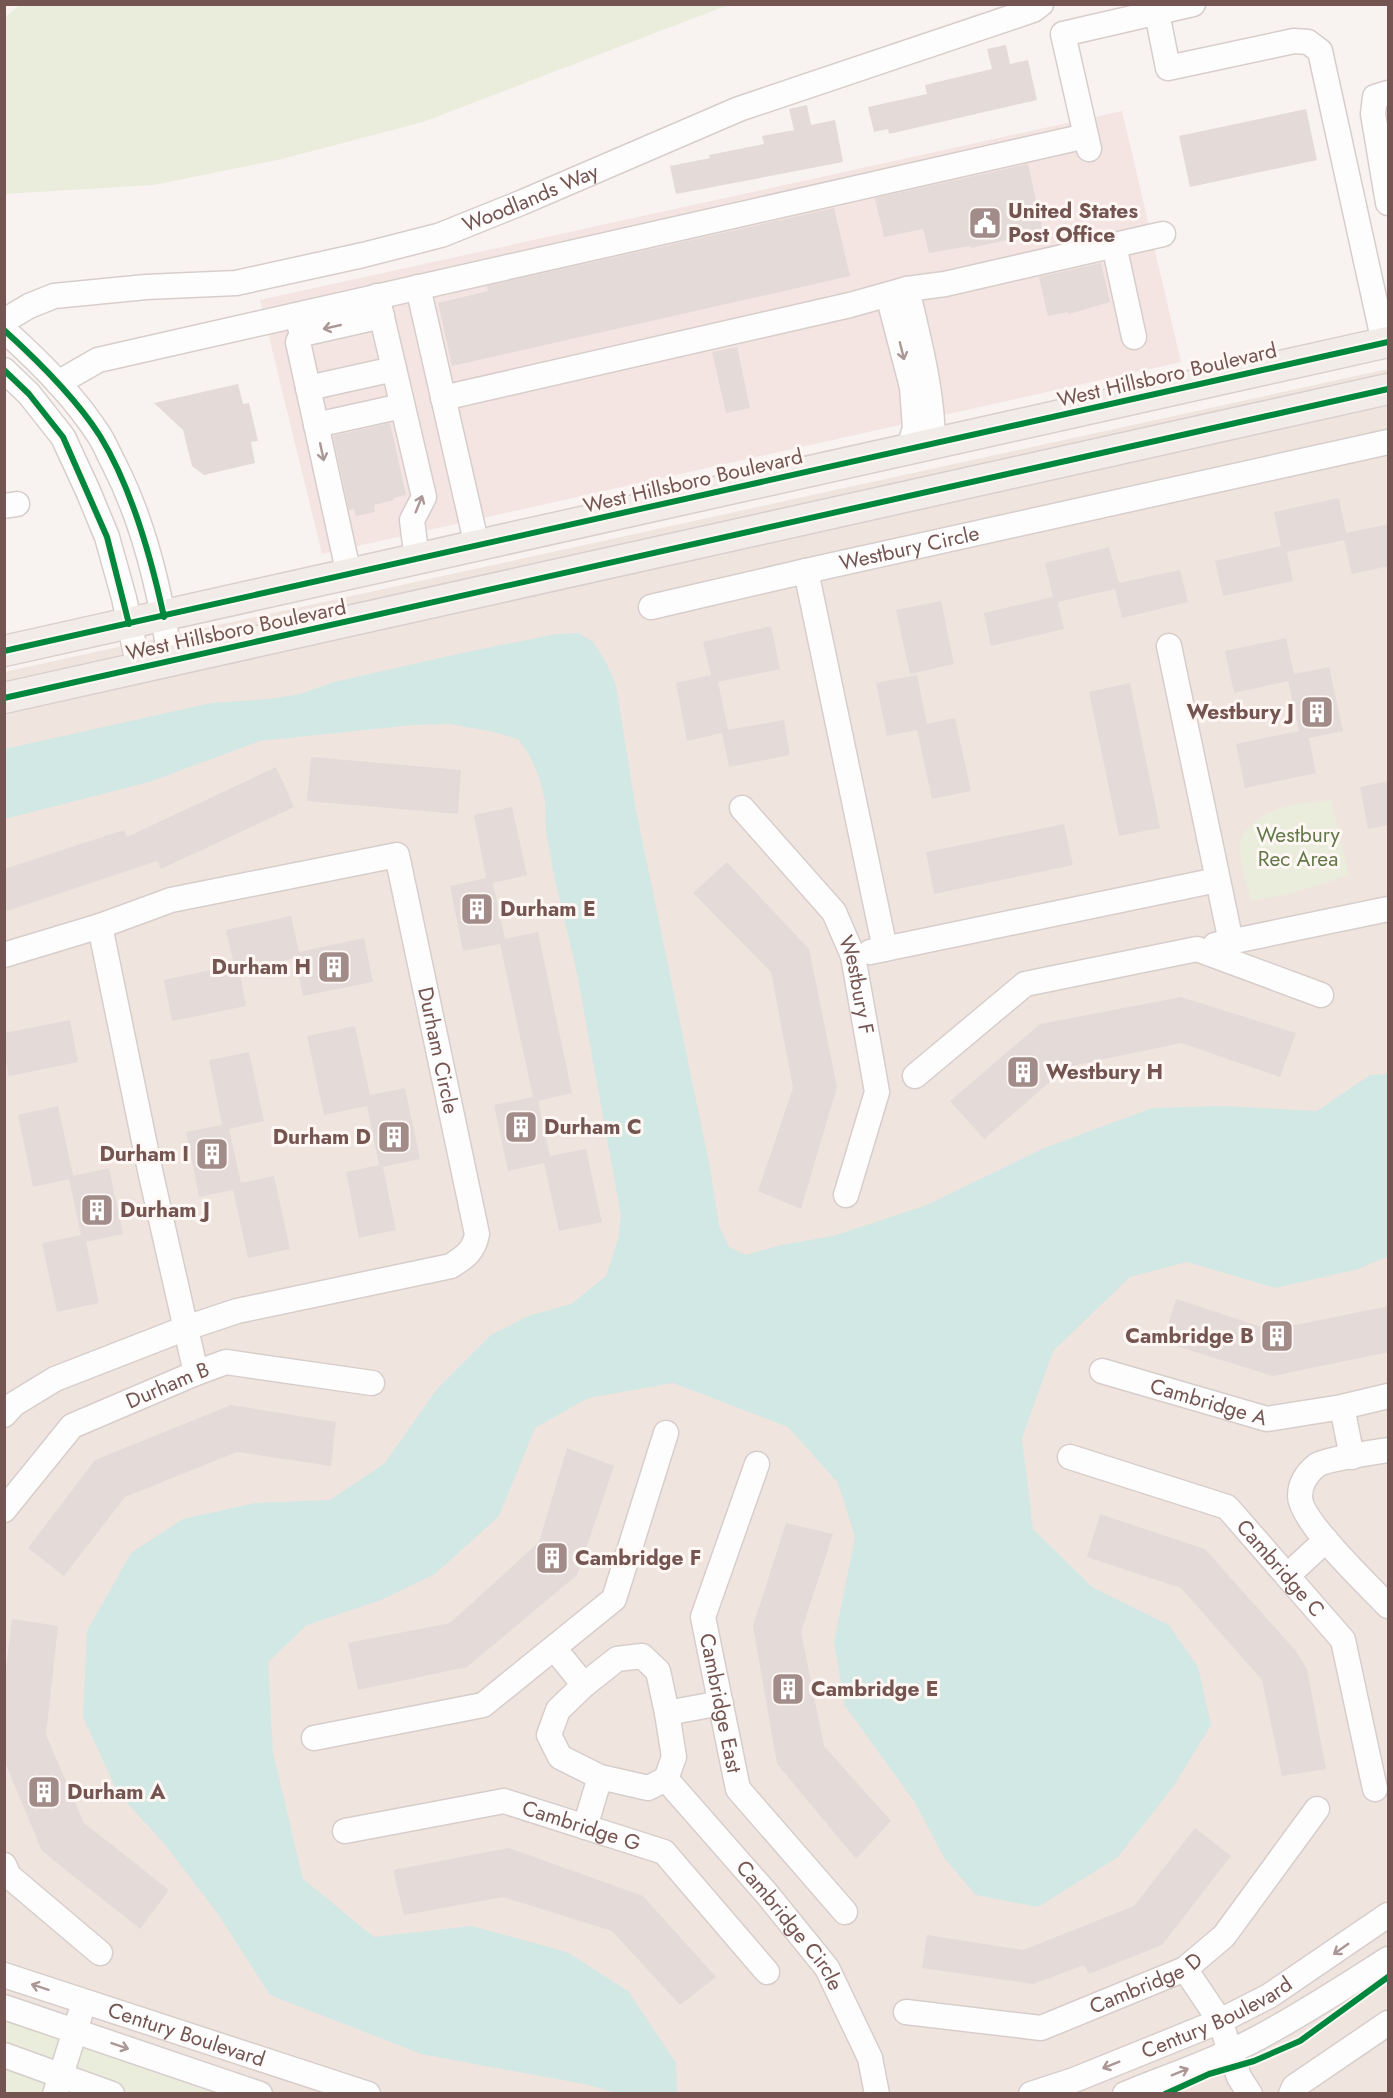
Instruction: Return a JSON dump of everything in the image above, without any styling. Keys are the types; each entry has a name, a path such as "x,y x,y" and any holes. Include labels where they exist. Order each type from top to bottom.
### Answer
{"main road":[{"name":"West Hillsboro Boulevard","path":"4,651 1386,343"},
{"name":"West Hillsboro Boulevard","path":"4,698 1389,389"},
{"path":"953,486 961,459 982,434"},
{"path":"883,502 922,472 930,458 920,448"}],"street":[{"name":"Woodlands Way","path":"4,321 29,306 54,296 146,287 236,282 363,255 441,235 739,109 1033,10 1041,4"},
{"path":"58,383 98,360 299,324 380,306 418,287 1087,142 1063,34 1193,4"},
{"path":"1157,13 1168,68 1294,42 1308,42 1320,51 1386,343"},
{"path":"1389,93 1376,97 1373,114 1389,203"},
{"path":"443,398 850,306 898,292 945,284 1163,234"},
{"path":"1120,244 1141,335"},
{"path":"418,287 477,546"},
{"path":"898,292 928,383 933,417 920,448"},
{"path":"380,306 424,497 412,520 417,560"},
{"path":"299,324 298,342 349,575"},
{"path":"4,330 58,383 99,436 121,478 158,588 170,661"},
{"path":"308,388 394,369"},
{"path":"4,370 29,394 63,437 107,537 124,598 139,668"},
{"path":"316,425 402,406"},
{"name":"Westbury Circle","path":"651,607 1389,442"},
{"path":"806,571 885,949"},
{"path":"1169,646 1217,880 1228,950"},
{"name":"Westbury F","path":"742,808 834,912 853,956 877,1092 846,1195"},
{"name":"Durham Circle","path":"4,955 100,926 171,900 397,855 477,1234 475,1244 467,1256 452,1266 237,1311 186,1328 55,1379 14,1404 4,1415"},
{"path":"853,956 1217,880"},
{"path":"915,1076 1025,984 1197,949 1228,950 1389,909"},
{"path":"100,926 148,1164 196,1373"},
{"path":"1228,950 1322,994"},
{"name":"Durham B","path":"4,1510 72,1426 226,1362 372,1383"},
{"name":"Cambridge A","path":"1102,1371 1267,1419 1342,1407 1389,1396"},
{"path":"1342,1407 1352,1457"},
{"path":"314,1738 483,1705 614,1599 666,1433"},
{"path":"1388,1606 1326,1540 1307,1516 1299,1498 1304,1479 1318,1464 1389,1449"},
{"name":"Cambridge C","path":"1070,1456 1227,1507 1343,1640 1375,1789"},
{"name":"Cambridge East","path":"758,1464 703,1617 738,1789 845,1912"},
{"path":"1287,1576 1326,1540"},
{"path":"554,1648 584,1685"},
{"path":"642,1656 658,1671 667,1713 674,1757 666,1779 648,1788 600,1777 561,1757 549,1735 558,1710 616,1659 642,1656"},
{"path":"667,1713 721,1703"},
{"path":"585,1827 600,1777"},
{"name":"Cambridge Circle","path":"666,1779 827,1968 870,2058 877,2094"},
{"name":"Cambridge G","path":"345,1831 504,1801 664,1852 767,1972"},
{"name":"Cambridge D","path":"906,2012 1041,2028 1185,1969 1224,1936 1317,1809"},
{"path":"4,1865 9,1876 100,1953"},
{"name":"Century Boulevard","path":"1031,2094 1074,2080 1220,2021 1269,1996 1389,1915"},
{"name":"Century Boulevard","path":"1125,2094 1231,2052 1310,2008 1389,1959"},
{"path":"1185,1969 1220,2021 1239,2077 1250,2094"},
{"name":"Century Boulevard","path":"4,1975 85,2001 333,2089 368,2094"},
{"path":"58,2084 85,2001"},
{"name":"Century Boulevard","path":"4,2007 260,2094"},
{"path":"1292,2090 1389,2023"},
{"path":"4,2055 58,2084 112,2094"}],"shaded area":[{"path":"1122,111 1181,362 322,554 260,300"},
{"path":"1388,369 1388,2093 5,2093 4,672"},
{"path":"578,633 592,641 607,664 616,686 636,810 710,1168 719,1226 729,1247 746,1255 781,1245 833,1236 927,1205 1042,1149 1152,1108 1224,1106 1317,1111 1370,1075 1388,1074 1388,1256 1359,1269 1275,1288 1187,1262 1130,1277 1053,1351 1022,1438 1033,1529 1092,1587 1169,1625 1198,1667 1211,1725 1173,1787 1118,1857 1038,1907 976,1895 945,1859 914,1801 845,1706 834,1642 855,1537 838,1483 788,1427 673,1383 588,1398 535,1428 499,1516 435,1574 381,1600 307,1625 268,1662 273,1753 303,1879 374,1937 472,1926 567,1952 628,1991 676,2063 677,2093 617,2093 584,2084 421,2054 270,1995 218,1914 163,1842 118,1793 83,1717 87,1631 131,1553 183,1519 255,1503 330,1500 385,1463 436,1390 491,1335 528,1316 571,1304 606,1276 618,1240 621,1216 577,973 546,832 545,800 530,756 518,739 450,724 413,725 260,741 149,782 5,819 5,749 211,703 269,699 300,694 334,682 462,653 556,634"}],"green space":[{"path":"21,4 728,5 423,122 282,159 154,185 5,194 5,17"},
{"name":"Westbury Rec Area","path":"1331,800 1349,875 1293,893 1251,901 1240,852 1245,832 1266,814 1276,810 1297,804"},
{"path":"5,2021 217,2093 5,2094"}],"building":[{"path":"1006,45 1010,64 1028,60 1037,100 889,134 888,129 874,132 868,107 927,94 925,85 992,69 987,49"},
{"path":"807,105 811,125 835,120 843,162 676,194 670,166 710,158 709,155 764,144 762,136 794,130 789,109"},
{"path":"1306,109 1317,160 1190,187 1179,136"},
{"path":"1028,164 1043,232 971,248 970,246 929,253 923,229 884,237 875,198"},
{"path":"834,208 850,276 452,366 438,303 488,291 487,286"},
{"path":"1101,263 1110,302 1069,314 1068,312 1048,316 1039,277"},
{"path":"737,347 750,408 726,413 712,352"},
{"path":"238,384 243,404 249,403 258,441 251,442 255,463 204,475 192,466 183,430 154,403"},
{"path":"390,423 406,495 374,505 375,512 356,516 354,509 349,510 333,436"},
{"path":"1339,498 1346,533 1389,524 1389,566 1352,574 1344,540 1287,552 1293,581 1223,596 1215,561 1281,546 1274,512"},
{"path":"1109,547 1119,583 1180,570 1188,602 1122,618 1115,589 1058,602 1064,629 991,646 984,613 1053,597 1045,563"},
{"path":"941,601 954,664 910,674 896,610"},
{"path":"771,626 780,669 718,682 728,730 784,720 790,755 729,767 722,733 687,741 676,683 711,675 703,642"},
{"name":"Westbury J","path":"1286,638 1294,674 1329,667 1343,731 1309,738 1316,773 1245,788 1236,744 1299,731 1288,681 1234,693 1225,651"},
{"path":"917,675 927,724 955,718 971,791 932,799 917,730 887,736 876,683"},
{"path":"1130,683 1160,828 1119,836 1089,692"},
{"path":"311,757 461,770 458,814 307,801"},
{"path":"276,767 294,807 161,869 157,861 4,912 4,869 124,830 127,837"},
{"path":"1389,781 1389,825 1368,829 1360,787"},
{"path":"512,807 527,875 493,883 505,939 538,932 572,1093 538,1101 550,1156 586,1149 602,1222 559,1231 544,1163 508,1171 494,1105 533,1097 500,944 463,951 450,886 486,878 474,815"},
{"path":"1064,824 1073,865 934,894 926,852"},
{"path":"727,862 809,949 837,1087 801,1209 758,1191 793,1088 771,972 693,893"},
{"name":"Durham H","path":"291,916 299,952 364,938 373,982 303,996 295,958 239,970 246,1006 172,1021 164,980 234,965 226,930"},
{"name":"Westbury H","path":"1181,997 1296,1033 1280,1077 1181,1043 1067,1067 984,1139 950,1101 1040,1024"},
{"path":"70,1020 78,1062 9,1076 4,1054 4,1033"},
{"name":"Durham D","path":"355,1026 370,1095 405,1088 420,1159 383,1167 396,1230 359,1238 346,1172 379,1165 367,1106 324,1115 307,1036"},
{"name":"Durham I","path":"249,1052 264,1121 229,1129 241,1183 274,1176 290,1249 248,1258 233,1190 199,1197 186,1132 222,1125 209,1060"},
{"name":"Durham J","path":"58,1106 73,1176 109,1168 123,1234 86,1242 99,1303 57,1312 42,1243 81,1235 69,1179 33,1187 18,1115"},
{"name":"Cambridge B","path":"1176,1299 1271,1330 1389,1306 1389,1352 1273,1376 1163,1342"},
{"path":"231,1405 336,1422 331,1466 237,1452 125,1497 64,1576 28,1548 95,1460"},
{"name":"Cambridge F","path":"567,1448 614,1466 577,1575 467,1667 358,1690 348,1643 450,1623 539,1542"},
{"path":"1100,1514 1205,1549 1295,1650 1307,1669 1326,1769 1282,1776 1262,1680 1181,1588 1087,1557"},
{"name":"Cambridge E","path":"786,1523 833,1534 801,1632 824,1746 891,1821 856,1859 777,1764 753,1626"},
{"name":"Durham A","path":"12,1619 58,1626 46,1735 84,1823 169,1890 140,1929 42,1851 4,1760 4,1682"},
{"path":"1195,1828 1231,1856 1162,1945 1089,1974 1084,1965 1033,1984 922,1968 927,1935 1023,1950 1134,1906"},
{"path":"509,1848 643,1896 716,1977 680,2005 612,1931 503,1897 404,1915 393,1870"}],"cycle path":[{"path":"4,330 68,394 100,436 131,500 153,571 164,617"},
{"path":"4,651 1388,342"},
{"path":"4,370 29,394 63,437 107,537 129,624"},
{"path":"4,698 1388,389"},
{"path":"1165,2094 1209,2074 1254,2061 1300,2041 1388,1977"}],"place":[{"name":"United States Post Office","path":"985,223"},
{"name":"Westbury J","path":"1317,712"},
{"name":"Durham E","path":"477,909"},
{"name":"Durham H","path":"334,967"},
{"name":"Westbury H","path":"1023,1072"},
{"name":"Durham C","path":"521,1127"},
{"name":"Durham D","path":"394,1137"},
{"name":"Durham I","path":"212,1154"},
{"name":"Durham J","path":"97,1210"},
{"name":"Cambridge B","path":"1277,1336"},
{"name":"Cambridge F","path":"552,1558"},
{"name":"Cambridge E","path":"788,1689"},
{"name":"Durham A","path":"44,1792"}]}
